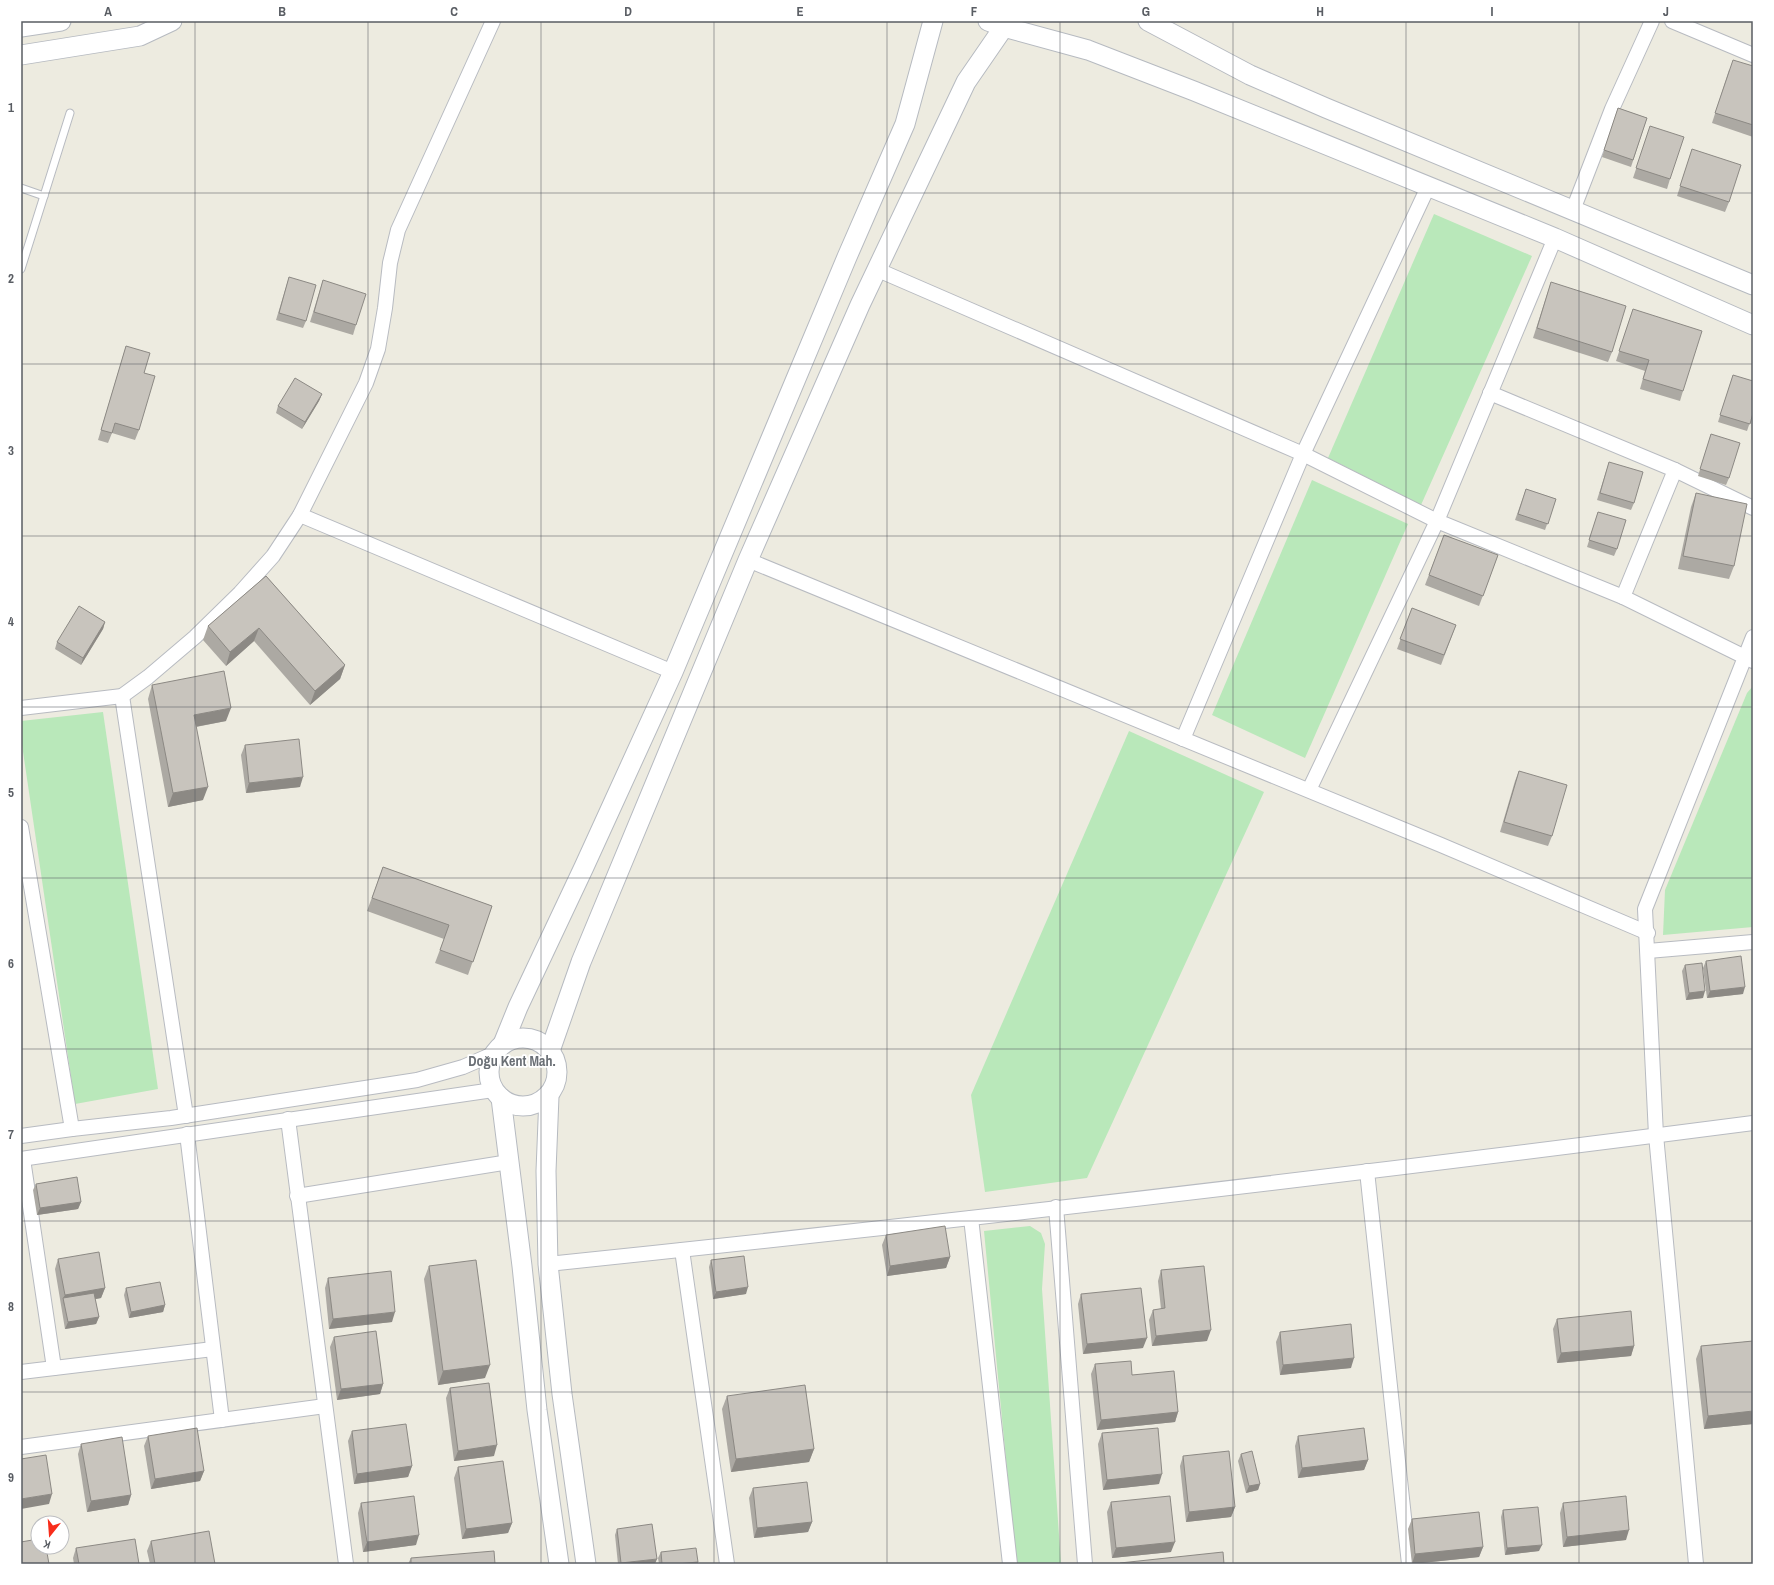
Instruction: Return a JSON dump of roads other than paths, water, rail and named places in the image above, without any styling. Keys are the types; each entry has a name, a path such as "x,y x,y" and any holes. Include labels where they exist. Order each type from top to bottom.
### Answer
{"street":[{"path":"21,27 61,21"},
{"path":"21,55 140,36 172,21"},
{"path":"21,708 122,696 148,677 195,637 240,593 273,556 300,515 366,383 378,349 385,308 390,263 398,230 492,21"},
{"path":"558,1564 537,1410 522,1266 509,1162 497,1094 489,1079 488,1070 584,867 673,672 847,256 906,124 926,51 932,21"},
{"path":"1148,21 1177,38 1257,78 1753,285"},
{"path":"1573,210 1612,109 1652,21"},
{"path":"1672,21 1753,55"},
{"path":"550,1051 581,962 748,560 860,305 878,270 966,82 1000,23 1088,50 1140,70 1555,238 1753,325"},
{"path":"1183,739 1303,454 1428,187"},
{"path":"1309,790 1437,521 1555,238"},
{"path":"878,270 1303,454 1437,521 1623,597 1748,659"},
{"path":"1490,393 1675,470 1753,508"},
{"path":"1623,597 1675,470"},
{"path":"300,515 673,672"},
{"path":"748,560 1442,845 1648,933"},
{"path":"1696,1564 1656,1135 1648,933 1645,909 1748,659 1753,637"},
{"path":"122,696 186,1116"},
{"path":"21,827 72,1129"},
{"path":"1648,951 1753,942"},
{"path":"21,1136 186,1116 417,1080 463,1066 498,1049 513,1039 523,1037 543,1043 550,1051 558,1067 558,1076 555,1086 549,1096 541,1102 530,1106 510,1104 497,1094 288,1119 22,1159 54,1368"},
{"path":"549,1096 546,1171 548,1264 562,1394 586,1564"},
{"path":"288,1119 324,1406 346,1564"},
{"path":"548,1264 971,1218 1753,1123"},
{"path":"186,1134 222,1420"},
{"path":"297,1196 509,1162"},
{"path":"1367,1171 1408,1564"},
{"path":"1056,1207 1085,1564"},
{"path":"971,1218 1010,1564"},
{"path":"682,1250 727,1564"},
{"path":"21,1372 213,1349"},
{"path":"21,1447 324,1406"}],"lane":[{"path":"21,269 70,113"},
{"path":"21,188 44,196"}],"district":[{"name":"Doğu Kent Mah.","path":"512,1061"}]}
